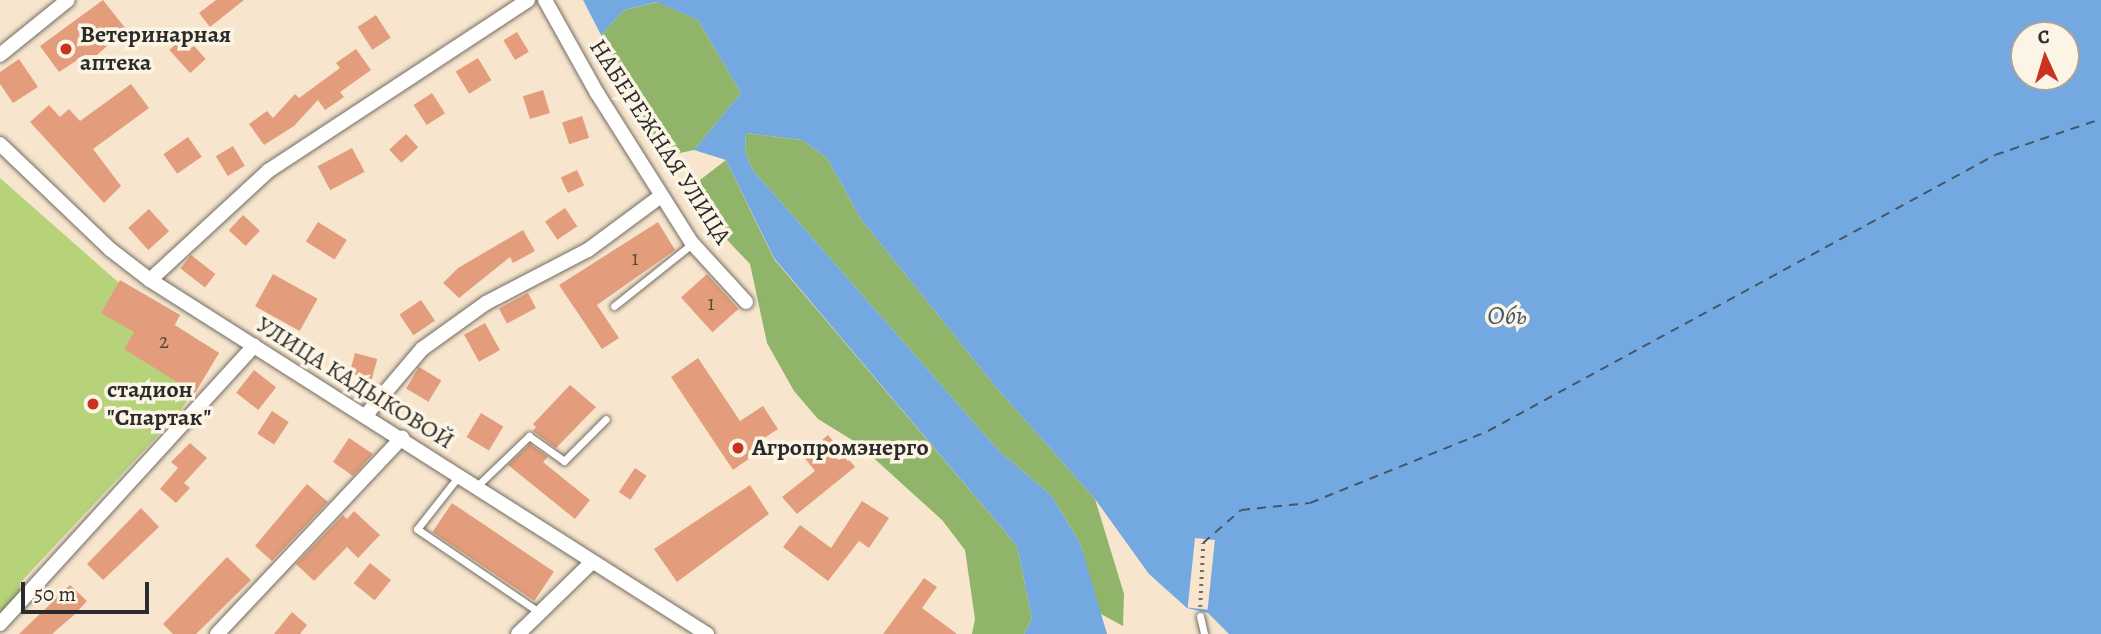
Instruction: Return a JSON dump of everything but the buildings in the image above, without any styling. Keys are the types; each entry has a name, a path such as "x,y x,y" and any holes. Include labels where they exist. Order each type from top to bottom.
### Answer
{"street":[{"path":"0,55 68,0"},
{"path":"150,280 268,171 527,0"},
{"name":"НАБЕРЕЖНАЯ УЛИЦА","path":"545,0 661,196 692,243 746,302"},
{"name":"УЛИЦА КАДЫКОВОЙ","path":"0,144 111,250 150,280 402,438 591,564 707,634"},
{"path":"366,415 422,349 486,303 588,250 661,196"},
{"path":"0,624 254,346"},
{"path":"217,634 402,438"},
{"path":"518,634 591,564"}],"lane":[{"path":"614,306 692,243"},
{"path":"476,487 529,436 564,461 606,419"},
{"path":"458,476 417,529 540,613"},
{"path":"1199,616 1204,634"}],"path":[{"path":"1199,616 1203,542"}],"green space":[{"path":"658,2 698,20 741,93 694,150 661,157 647,138 638,104 601,35 624,10"},
{"path":"746,133 802,140 827,158 861,219 995,386 1095,499 1124,594 1123,626 1099,613 1080,543 1051,495 999,451 752,169 745,152"},
{"path":"726,160 774,259 1017,546 1032,619 1024,634 972,634 975,619 965,550 942,520 857,443 818,419 794,391 767,343 750,264 712,224 700,180"},
{"name":"стадион \"Спартак\"","path":"0,178 118,282 180,315 175,325 219,353 178,414 20,583 19,594 0,614"}],"water":[{"name":"Обь","path":"583,0 2101,0 2101,634 1229,634 1208,613 1187,608 1149,574 1095,499 995,386 861,219 827,158 802,140 746,133 745,152 752,169 999,451 1051,495 1080,543 1107,634 1024,634 1032,619 1017,546 774,258 726,160 694,150 741,93 698,20 657,2 624,10 601,35"}],"pier":[{"path":"1195,538 1215,540 1208,610 1188,608"}],"ferry route":[{"path":"1203,543 1241,510 1310,503 1488,431 1995,155 2101,119"}],"place":[{"name":"Ветеринарная аптека","path":"66,49"},
{"name":"стадион \"Спартак\"","path":"93,404"},
{"name":"Агропромэнерго","path":"738,448"}]}
